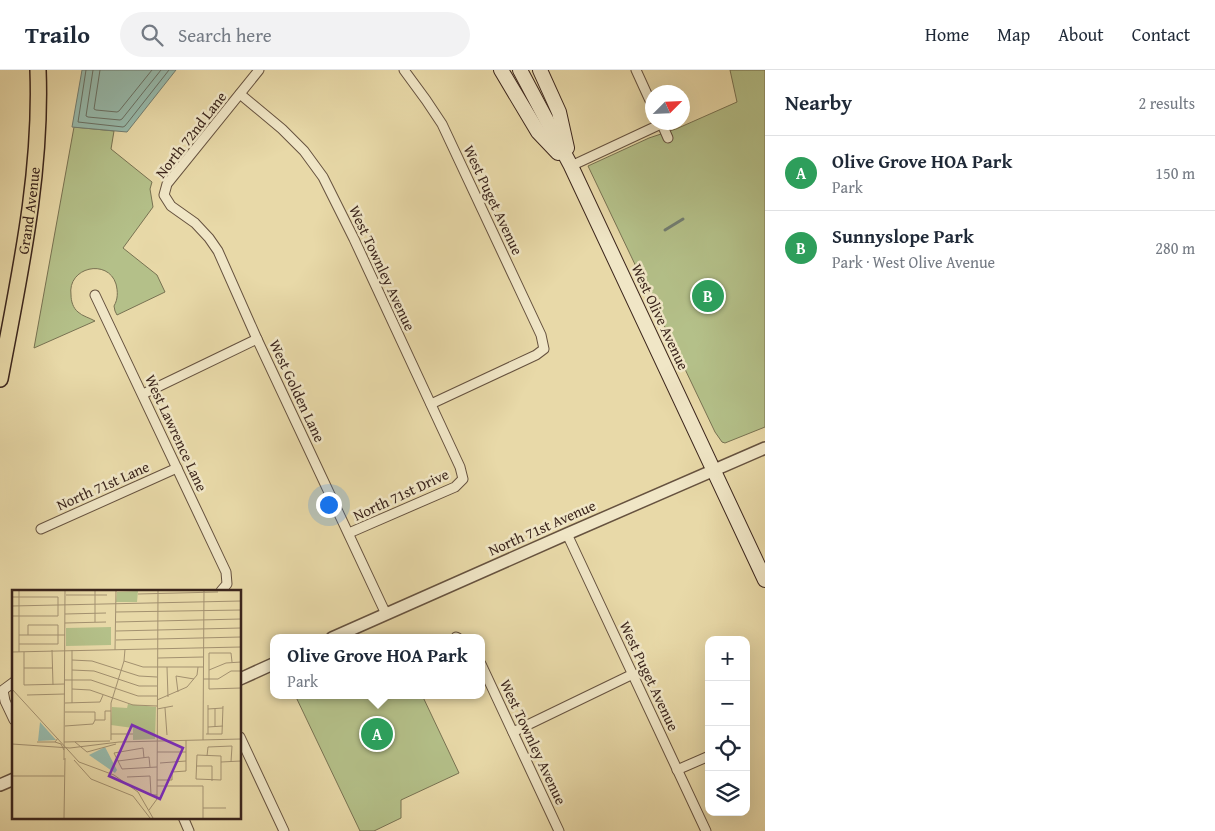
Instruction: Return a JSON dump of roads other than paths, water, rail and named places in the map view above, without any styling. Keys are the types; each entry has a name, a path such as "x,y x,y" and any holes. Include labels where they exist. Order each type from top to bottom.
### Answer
{"highway":[{"name":"Grand Avenue","path":"0,379 26,237 36,160 38,70"}],"main road":[{"path":"501,70 538,132 571,166"},
{"name":"West Olive Avenue","path":"520,70 571,166 765,580"},
{"path":"540,70 559,112 571,166"}],"street":[{"name":"North 72nd Lane","path":"164,195 168,184 259,70"},
{"name":"West Puget Avenue","path":"404,70 442,124 541,335 544,349 536,355 431,404"},
{"path":"636,70 645,90"},
{"name":"West Townley Avenue","path":"240,94 282,129 304,151 323,177 431,404 460,467 463,480"},
{"path":"571,166 646,130"},
{"path":"664,130 668,138"},
{"name":"West Golden Lane","path":"164,195 171,206 195,223 218,251 257,339 386,614"},
{"name":"West Lawrence Lane","path":"95,295 226,572 224,587"},
{"path":"143,394 257,339"},
{"name":"North 71st Avenue","path":"341,634 765,448"},
{"name":"North 71st Lane","path":"41,529 177,468"},
{"name":"North 71st Drive","path":"349,534 455,487 463,480"},
{"name":"West Puget Avenue","path":"567,534 706,831"},
{"path":"241,678 270,665"},
{"name":"West Townley Avenue","path":"485,672 559,831"},
{"path":"513,732 633,674"},
{"path":"12,683 3,690 5,701 12,716"},
{"path":"241,739 284,831"},
{"path":"677,770 705,758"},
{"path":"0,785 12,780"},
{"path":"183,818 189,831"}],"water":[{"path":"82,70 176,70 127,132 72,127"}],"waterway":[{"path":"665,230 683,219"}],"place":[{"name":"Sunnyslope Park","path":"708,296"},
{"name":"Olive Grove HOA Park","path":"377,734"}]}
